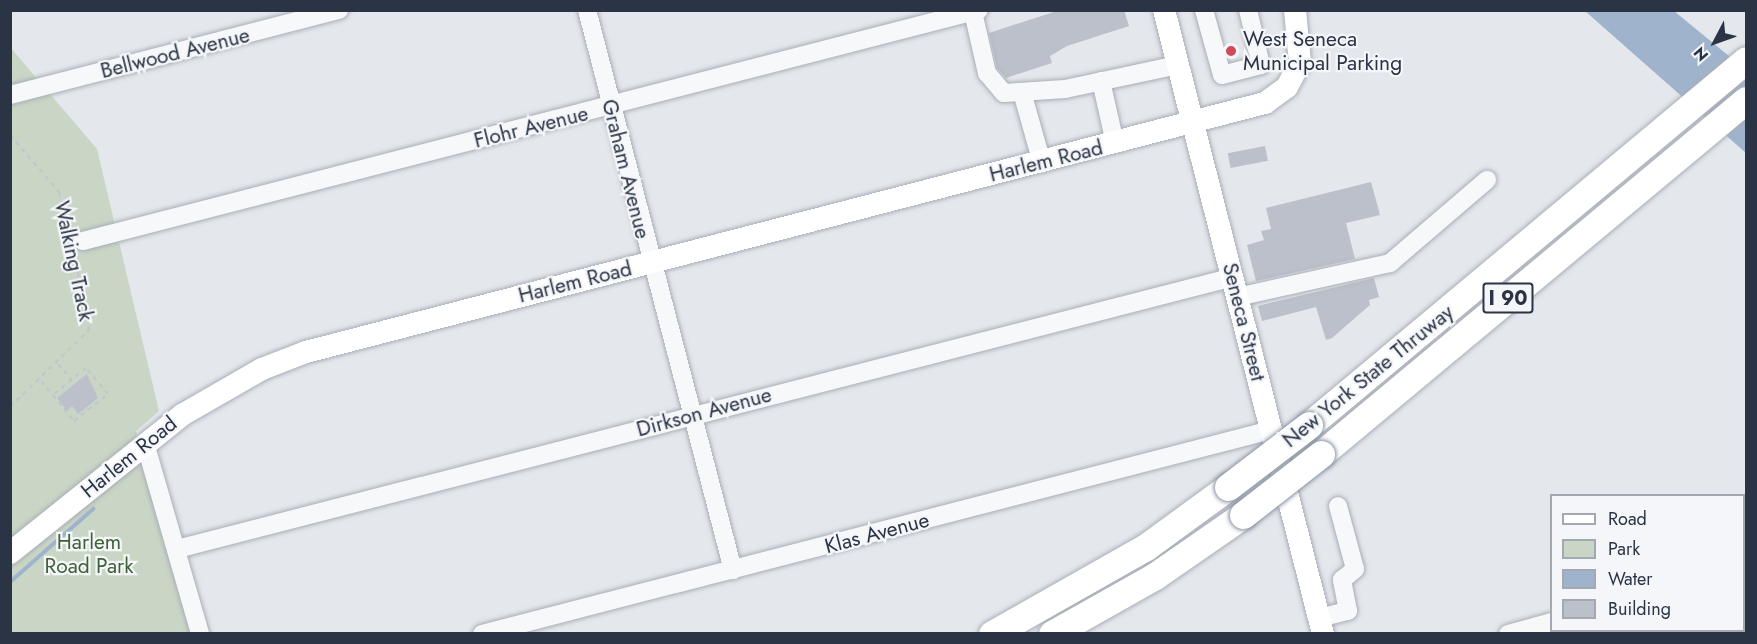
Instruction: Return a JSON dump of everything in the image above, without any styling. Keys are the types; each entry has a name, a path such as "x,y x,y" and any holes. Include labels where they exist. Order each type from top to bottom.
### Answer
{"highway":[{"name":"New York State Thruway","path":"992,633 1146,547 1228,487 1309,425 1746,60"},
{"name":"New York State Thruway","path":"1052,633 1155,576 1243,515 1321,454 1746,100"}],"main road":[{"name":"Seneca Street","path":"1164,10 1321,626"},
{"name":"Harlem Road","path":"10,553 145,443 231,384 306,352 1042,163 1265,103 1287,87 1302,51 1295,10"}],"street":[{"name":"Bellwood Avenue","path":"10,95 339,10"},
{"name":"Graham Avenue","path":"587,10 650,263 733,570"},
{"path":"1204,10 1222,75 1261,65 1248,10"},
{"name":"Flohr Avenue","path":"83,241 611,107 976,11"},
{"path":"976,11 987,73 1004,93 1101,81 1178,65"},
{"path":"1101,81 1115,143"},
{"path":"1022,92 1042,163"},
{"name":"Dirkson Avenue","path":"177,549 690,416 1235,287 1390,263 1487,180"},
{"name":"Klas Avenue","path":"482,633 1271,430"},
{"path":"145,443 200,633"},
{"path":"1321,626 1348,611 1342,580 1355,569 1338,506"},
{"path":"1508,633 1550,622"}],"path":[{"name":"Walking Track","path":"10,135 59,192 89,317 86,336 10,407"},
{"path":"58,364 72,380"},
{"path":"40,380 75,421 108,393 86,368 53,395"}],"green space":[{"name":"Harlem Road Park","path":"10,47 97,149 159,411 136,431 193,633 11,633"}],"water":[{"path":"1585,11 1674,11 1746,70 1746,153"}],"building":[{"path":"1060,10 1124,10 1129,26 1067,46 1050,56 1052,63 1006,78 997,68 989,33"},
{"path":"1265,146 1268,161 1231,168 1228,153"},
{"path":"1371,182 1380,215 1346,223 1355,259 1256,281 1247,245 1264,240 1261,231 1271,229 1266,208"},
{"path":"1374,278 1379,297 1369,300 1370,305 1332,338 1326,340 1316,307 1262,321 1258,306"},
{"path":"87,374 98,398 78,414 72,406 67,411 57,398"}],"waterway":[{"path":"10,582 93,509"}],"place":[{"name":"West Seneca Municipal Parking","path":"1231,51"}]}
